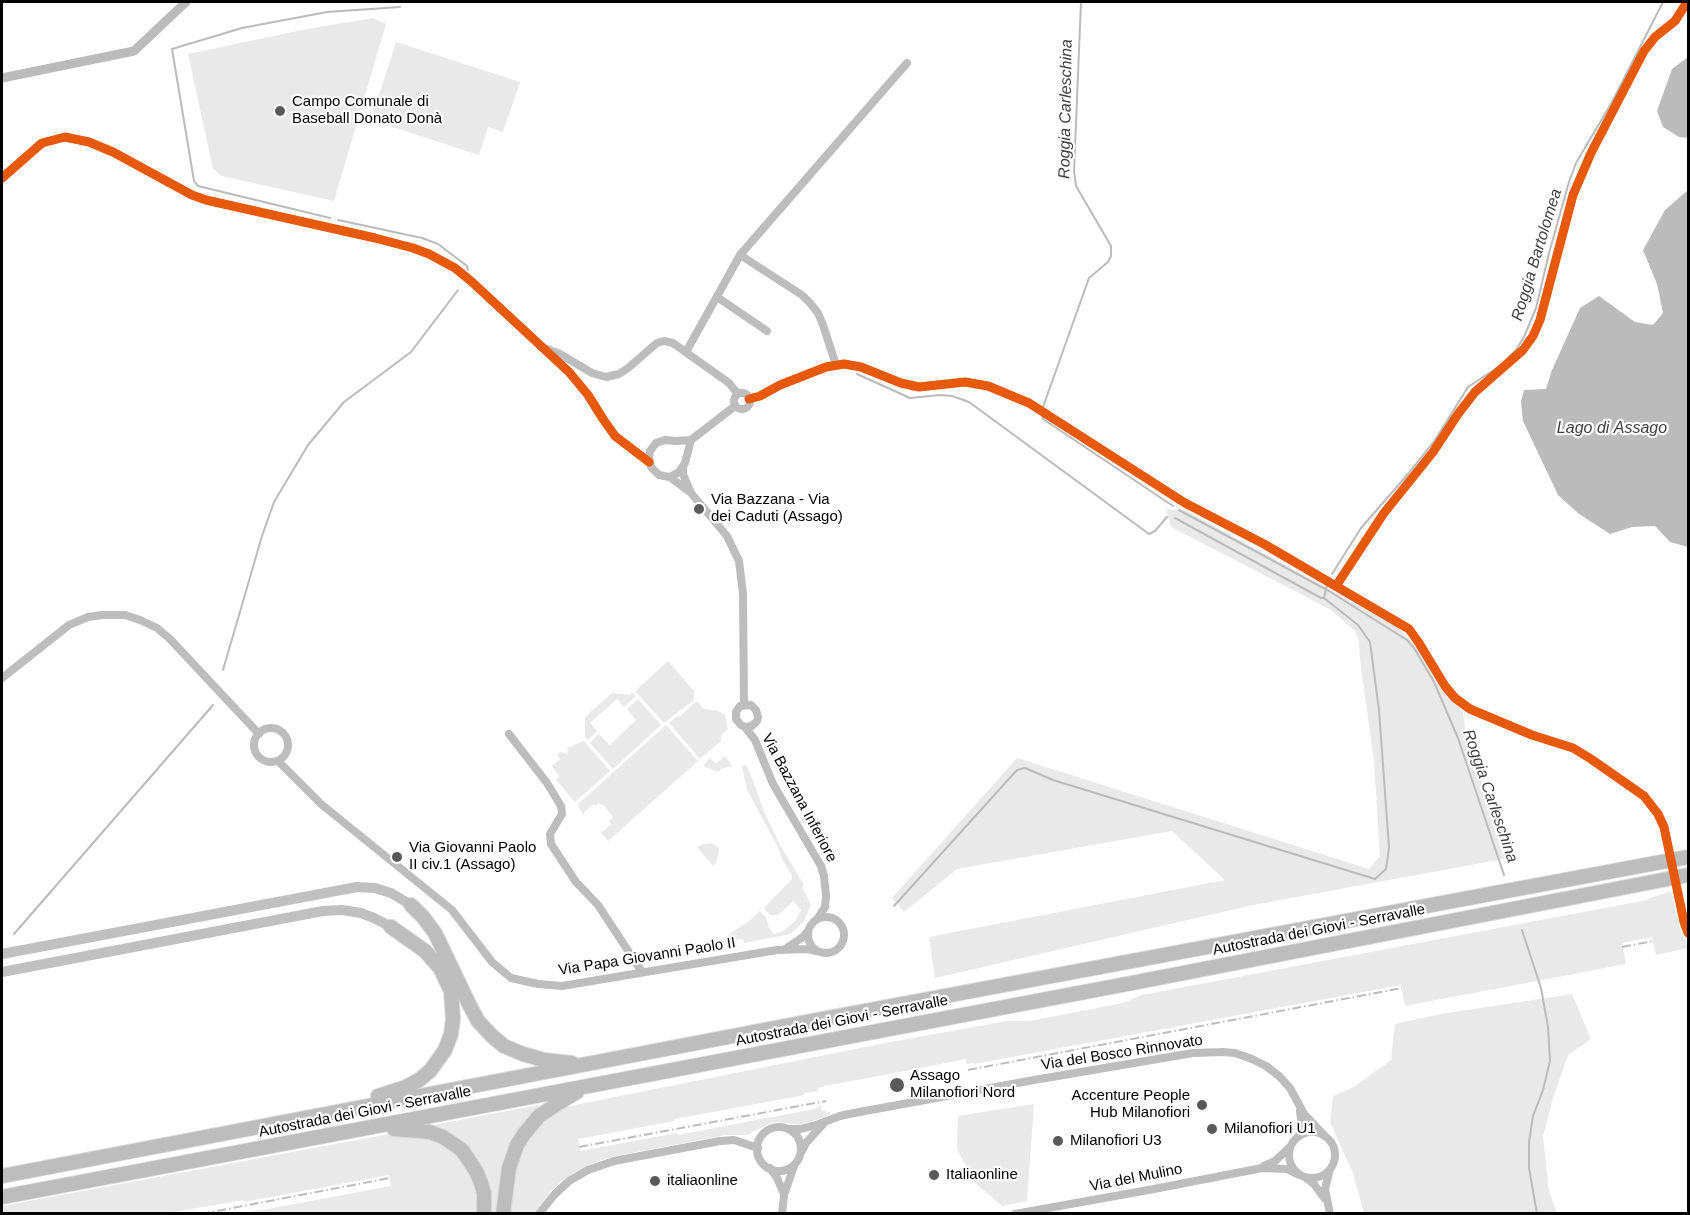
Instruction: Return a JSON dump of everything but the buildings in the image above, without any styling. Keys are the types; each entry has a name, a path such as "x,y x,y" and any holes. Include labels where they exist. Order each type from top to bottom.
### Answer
{"highway":[{"name":"Autostrada dei Giovi - Serravalle","path":"2,1176 1689,857"},
{"name":"Autostrada dei Giovi - Serravalle","path":"2,1197 1689,875"},
{"path":"411,905 435,933 478,1021 504,1046 544,1060 592,1064"},
{"path":"196,1140 297,1112 393,1093 414,1083 434,1067 445,1050 452,1031 451,991 432,958 391,927"},
{"path":"503,1214 509,1168 517,1145 524,1134 539,1116 586,1087"},
{"path":"356,1130 418,1130 430,1132 453,1143 468,1158 476,1171 484,1193 484,1214"}],"main road":[{"path":"2,954 357,887 375,888 391,893 411,905"},
{"path":"2,972 328,911 365,914 391,927"},
{"path":"2,946 38,947"}],"street":[{"path":"686,352 740,255 907,63"},
{"path":"2,178 42,143 65,137 89,142 122,156 173,185 206,200 413,248 455,268 579,383 615,436 649,462 659,475 670,477 691,492 727,536 739,561 743,594 744,705"},
{"path":"740,255 802,296 818,313 836,364"},
{"path":"717,297 767,331"},
{"path":"543,348 560,354 592,373 606,377 619,374 657,343 664,341 673,343 729,383 738,394"},
{"path":"749,399 826,367 844,364 861,367 919,387 965,382 988,386 1029,403 1185,503 1264,544 1409,629 1445,686 1455,698 1470,709 1523,732 1573,748 1644,796 1658,814 1664,827 1684,922 1689,933"},
{"path":"735,406 746,408 749,404 749,399 745,394 738,394"},
{"path":"735,406 734,399 738,394"},
{"path":"649,462 653,447 660,441 691,440 735,406"},
{"path":"691,440 683,468 683,474 691,492"},
{"path":"675,441 682,448 686,457"},
{"path":"631,447 653,447"},
{"path":"670,477 683,468"},
{"path":"2,678 69,625 88,617 125,615 157,628 170,639 259,734"},
{"path":"744,705 751,705 758,717 755,724 745,727 738,723 736,716 738,709 744,705"},
{"name":"Via Bazzana Inferiore","path":"745,727 758,747 773,784 821,866 826,896 825,908 818,918"},
{"path":"273,729 286,737 287,751 278,761 267,762 257,755 254,744 263,730 273,729"},
{"path":"509,735 547,783 561,806 561,814 550,834 551,844 566,868 598,905 642,972"},
{"name":"Via Papa Giovanni Paolo II","path":"278,761 321,804 452,910 492,962 512,978 538,984 562,986 783,949 815,951"},
{"path":"831,917 841,925 844,936 841,947 832,953 815,951 809,942 808,932 818,918 831,917"},
{"name":"Via Papa Giovanni Paolo II","path":"783,949 808,932"},
{"name":"Via del Bosco Rinnovato","path":"758,1148 759,1141 768,1130 775,1127 801,1129 854,1113 1034,1080 1209,1052 1235,1053 1266,1066 1290,1088 1311,1123 1324,1135"},
{"name":"Via del Bosco Rinnovato","path":"1297,1101 1302,1116 1299,1136"},
{"name":"Via del Bosco Rinnovato","path":"782,1214 790,1174 801,1152 818,1128 829,1120"},
{"path":"789,1129 799,1139 801,1152"},
{"path":"1327,1202 1321,1192 1293,1169 1289,1153 1291,1145 1299,1136 1312,1132 1324,1135 1335,1152 1335,1159 1326,1181 1330,1214"},
{"path":"539,1214 562,1187 581,1174 614,1161 720,1141 734,1140 758,1148 761,1160 777,1178 784,1195"},
{"name":"Via del Mulino","path":"1262,1168 1283,1155 1291,1145"},
{"path":"770,1168 783,1170 795,1164"},
{"name":"Via del Mulino","path":"1015,1214 1262,1168 1287,1168 1303,1176"},
{"path":"1303,1176 1319,1178 1329,1172"},
{"path":"545,1214 554,1195"}],"shaded area":[{"name":"Campo Comunale di Baseball Donato Donà","path":"373,18 386,24 334,201 222,176 213,169 188,54 307,29"},
{"path":"396,42 520,82 503,132 488,127 479,155 371,120"},
{"path":"1166,509 1187,511 1396,626 1416,646 1442,689 1463,713 1467,742 1509,858 1253,905 935,978 929,937 1225,880 1172,831 957,869 904,912 892,898 1017,758 1369,869 1380,856 1374,761 1359,641 1355,631 1331,610 1171,527"},
{"path":"668,661 694,691 694,700 664,723 635,691"},
{"path":"632,692 636,696 624,707 617,699 590,723 597,731 588,740 585,738 585,717 612,693 629,695"},
{"path":"638,699 661,725 613,769 590,743 599,734 610,745 636,720 627,709"},
{"path":"697,701 704,709 718,711 725,715 728,729 721,735 721,741 700,759 669,723"},
{"path":"666,725 698,761 608,841 599,830 602,832 611,824 609,821 613,818 612,815 599,803 584,812 585,816 578,807 579,803"},
{"path":"584,741 610,771 575,802 556,780 559,776 552,766 560,759 557,755 561,752 566,754 567,748"},
{"path":"725,756 732,766 718,772 703,766 710,758 716,764"},
{"path":"747,765 765,814 804,885 802,887 811,905 804,921 793,932 744,943 743,939 726,940 727,936 760,911 774,934 784,931 796,920 801,910 794,901 778,915 770,915 764,908 792,879 792,875 747,790 742,766"},
{"path":"712,843 719,848 717,861 713,866 697,847"},
{"path":"1671,891 1681,932 1688,948 1656,955 1652,937 1622,943 1626,964 1405,1006 1401,985 974,1064 967,1064 966,1059 824,1086 818,1088 818,1091 804,1093 804,1095 578,1139 580,1151 677,1133 678,1135 814,1109 821,1105 822,1111 830,1112 830,1115 802,1125 776,1122 747,1135 725,1135 611,1157 575,1172 562,1181 549,1193 535,1213 508,1214 511,1179 521,1148 540,1123 565,1107 891,1042 1007,1021 1030,1021 1123,1003 1142,995 1642,901"},
{"path":"1572,994 1591,1039 1568,1055 1553,1098 1543,1137 1549,1191 1557,1213 1364,1213 1353,1173 1330,1122 1333,1096 1354,1087 1391,1060 1395,1024 1441,1014"},
{"path":"1034,1104 1027,1201 1002,1206 975,1183 957,1149 958,1116"},
{"path":"538,1105 539,1108 533,1115 499,1213 488,1213 484,1180 432,1129 433,1125"},
{"path":"400,1132 445,1141 468,1165 480,1198 480,1213 246,1213 391,1186 389,1175 244,1202 243,1200 169,1213 2,1214 2,1206"}],"water":[{"path":"1688,57 1688,138 1679,137 1663,127 1657,111 1672,69"},
{"name":"Lago di Assago","path":"1688,190 1688,547 1670,542 1655,526 1632,527 1610,534 1579,514 1558,495 1523,421 1521,402 1524,390 1546,389 1552,370 1580,308 1599,296 1635,322 1653,325 1663,313 1657,284 1643,250 1665,210"}],"waterway":[{"path":"2,78 134,51 186,2"},
{"name":"Roggia Carleschina","path":"1043,407 1089,278 1108,262 1111,256 1111,246 1076,186 1074,171 1081,2"},
{"name":"Roggia Bartolomea","path":"1332,574 1361,528 1435,440 1468,387 1501,365 1516,350 1524,337 1536,308 1549,253 1576,163 1612,102 1663,2"},
{"path":"330,218 198,186 194,181 172,49 242,28 327,12 400,7"},
{"path":"338,220 422,238 438,244 467,266 468,270"},
{"path":"223,670 274,502 308,445 344,402 411,352 458,290"},
{"path":"857,374 910,398 940,395 952,396 969,402 1149,534 1155,531 1167,517"},
{"name":"Roggia Carleschina","path":"1042,414 1043,419 1173,506"},
{"name":"Roggia Carleschina","path":"1179,510 1329,591 1407,640 1434,682 1458,738 1504,875"},
{"path":"1175,518 1321,598 1324,598 1327,585"},
{"path":"894,906 1017,770 1025,768 1053,780 1375,879 1386,869 1389,848 1379,710 1370,642 1358,625 1324,598"},
{"path":"14,934 213,705"},
{"name":"Roggia Carleschina","path":"1522,930 1541,988 1548,1027 1550,1061 1543,1090 1533,1116 1529,1142 1529,1168 1537,1214"}],"railway":[{"path":"1622,947 1653,941"},
{"path":"968,1070 1402,988"},
{"path":"579,1147 826,1101"},
{"path":"201,1214 390,1178"}],"cycle path":[{"path":"1336,586 1384,513 1433,452 1475,392 1523,350 1533,336 1540,320 1573,195 1591,153 1644,51 1655,37 1675,21 1687,2"},
{"path":"2,178 42,143 65,137 89,142 113,152 192,195 206,200 375,238 429,254 455,268 472,282 569,372 588,395 615,436 649,462"},
{"path":"749,399 826,367 844,364 861,367 901,383 919,387 965,382 988,386 1029,403 1185,503 1264,544 1409,629 1445,686 1455,698 1470,709 1532,735 1573,748 1644,796 1658,814 1664,827 1688,933"}],"place":[{"name":"Campo Comunale di Baseball Donato Donà","path":"280,111"},
{"name":"Via Bazzana - Via dei Caduti (Assago)","path":"699,509"},
{"name":"Via Giovanni Paolo II civ.1 (Assago)","path":"397,857"},
{"name":"Assago Milanofiori Nord","path":"897,1085"},
{"name":"Accenture People Hub Milanofiori","path":"1202,1105"},
{"name":"Milanofiori U1","path":"1212,1129"},
{"name":"Milanofiori U3","path":"1058,1141"},
{"name":"Italiaonline","path":"934,1175"},
{"name":"italiaonline","path":"655,1181"}]}
